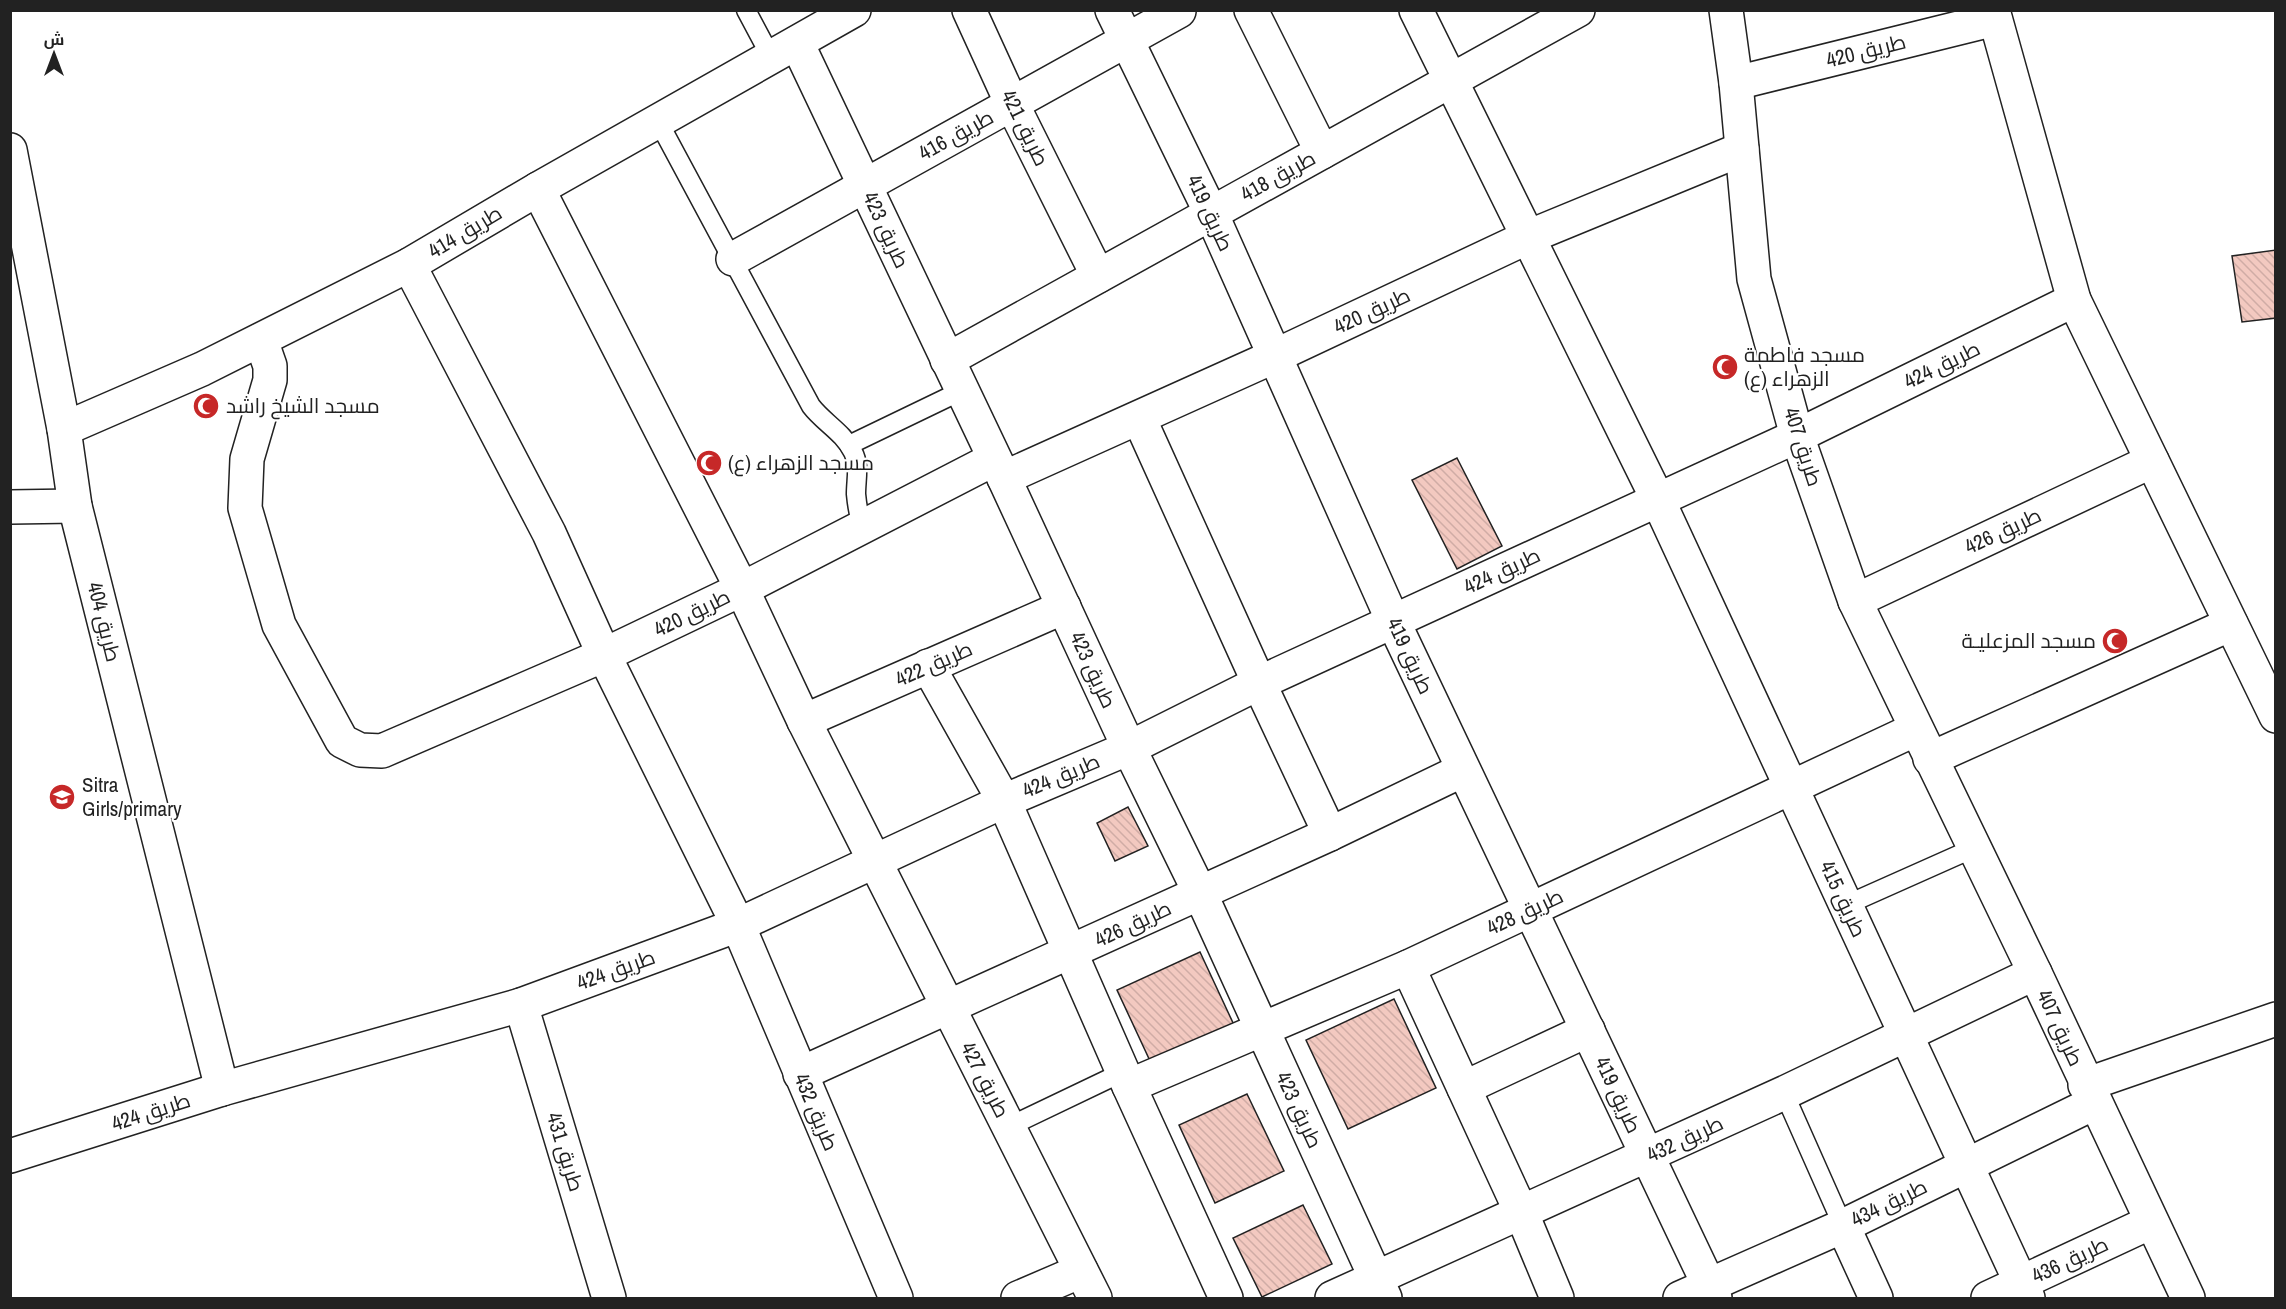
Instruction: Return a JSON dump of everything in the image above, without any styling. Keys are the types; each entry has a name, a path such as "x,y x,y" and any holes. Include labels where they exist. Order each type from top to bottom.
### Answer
{"street":[{"name":"طريق 414","path":"64,429 202,369 409,265 538,189 854,10"},
{"name":"طريق 421","path":"969,10 1012,104 1098,276"},
{"name":"طريق 419","path":"1112,10 1211,213 1393,621 1647,1156 1701,1294"},
{"path":"1251,10 1322,152"},
{"name":"طريق 415","path":"1416,10 1658,500 2024,1291"},
{"name":"طريق 418","path":"947,360 1578,10"},
{"name":"طريق 407","path":"1726,10 1736,83 1754,279 1797,436 1855,601 2188,1299"},
{"name":"طريق 416","path":"733,259 1179,11"},
{"path":"1994,15 2074,300 2276,716"},
{"name":"طريق 420","path":"1736,83 1994,15"},
{"name":"طريق 423","path":"784,50 864,185 1129,748 1200,893 1380,1288"},
{"name":"طريق 420","path":"261,340 270,366 270,380 247,459 245,508 279,625 342,741 360,750 382,751 604,655 742,589 862,527 999,468 1139,418 1528,237 1742,149"},
{"name":"طريق 404","path":"10,150 64,429 75,506 222,1089"},
{"name":"طريق 427","path":"538,189 742,589 804,721 1088,1285"},
{"name":"طريق 432","path":"409,265 549,533 604,655 738,926 896,1299"},
{"name":"طريق 424","path":"10,1156 222,1089 521,1005 738,926 1004,801 1129,748 1259,683 1797,436 2074,300"},
{"path":"1139,418 1330,834"},
{"name":"طريق 426","path":"1855,601 2152,461"},
{"path":"10,507 75,506"},
{"name":"طريق 422","path":"804,721 1064,607"},
{"path":"1930,759 2231,624"},
{"path":"928,666 1004,801 1226,1299"},
{"name":"طريق 428","path":"1126,1079 1262,1030 1408,967 1916,729"},
{"name":"طريق 426","path":"800,1074 1330,834 1463,770"},
{"path":"1408,967 1522,1214 1557,1299"},
{"name":"طريق 432","path":"1332,1299 1380,1288 1522,1214 2034,974"},
{"name":"طريق 431","path":"521,1005 605,1297"},
{"name":"طريق 434","path":"1701,1294 1966,1165 2090,1094 2276,1019"},
{"path":"1464,1088 1588,1030"},
{"name":"طريق 436","path":"1988,1299 2024,1291 2151,1222"},
{"path":"1843,1226 1876,1299"},
{"path":"1018,1299 1088,1285"}],"lane":[{"path":"746,10 784,50"},
{"path":"658,121 811,406 823,420 843,436 849,445 858,465 856,496 862,527"},
{"path":"849,445 961,391"},
{"path":"1846,905 1974,848"},
{"path":"1008,1127 1126,1079"},
{"path":"1784,1093 1843,1226"}],"building":[{"path":"2276,250 2276,318 2242,322 2232,256"},
{"path":"1457,458 1502,546 1457,569 1412,480"},
{"path":"1128,807 1148,846 1115,861 1097,823"},
{"path":"1200,952 1234,1025 1151,1063 1117,990"},
{"path":"1394,999 1436,1088 1348,1129 1306,1040"},
{"path":"1247,1094 1284,1171 1215,1203 1179,1125"},
{"path":"1303,1205 1332,1264 1262,1297 1233,1238"}],"place":[{"name":"مسجد فاطمة الزهراء (ع)","path":"1725,367"},
{"name":"مسجد الشيخ راشد","path":"206,406"},
{"name":"مسجد الزهراء (ع)","path":"709,463"},
{"name":"مسجد المزعليـة","path":"2115,641"},
{"name":"Sitra Girls/primary","path":"62,797"}]}
